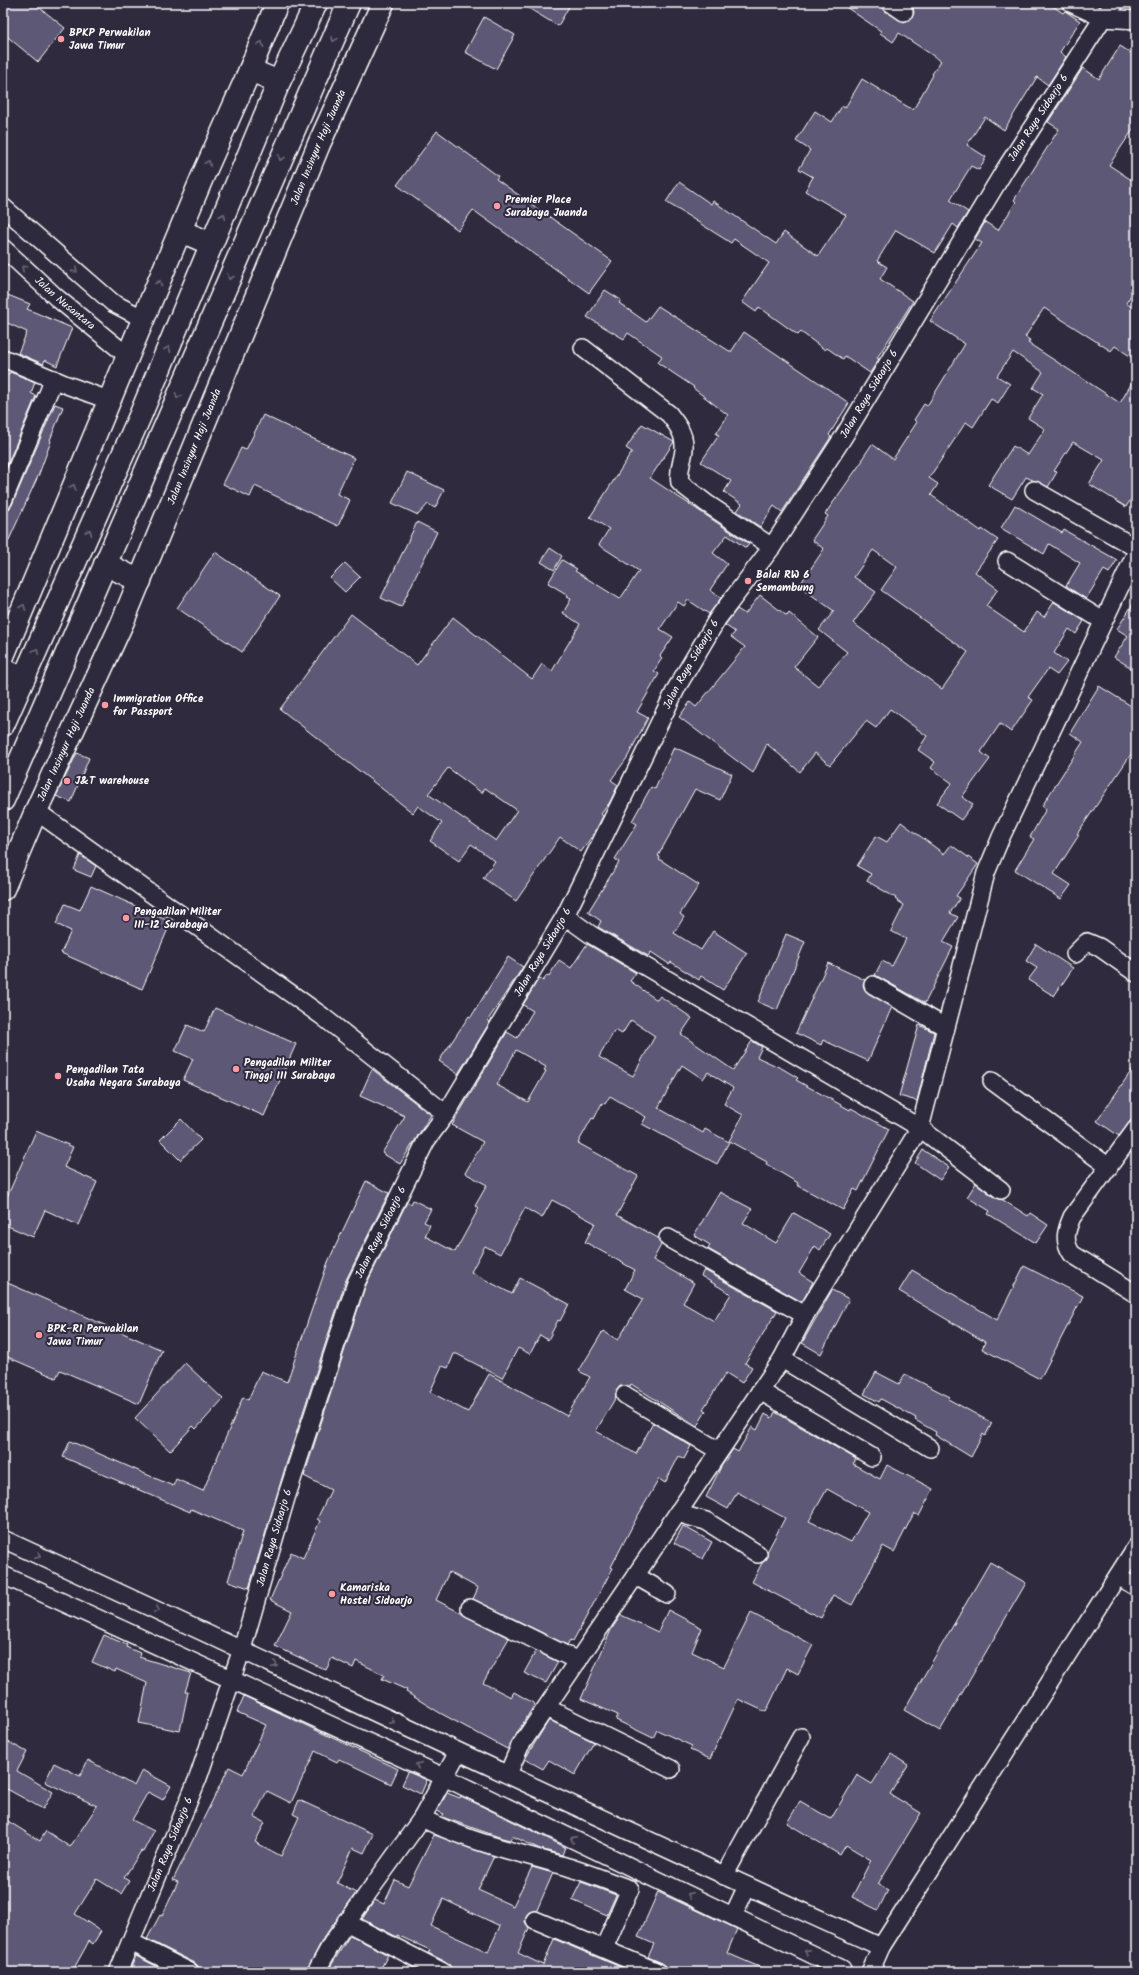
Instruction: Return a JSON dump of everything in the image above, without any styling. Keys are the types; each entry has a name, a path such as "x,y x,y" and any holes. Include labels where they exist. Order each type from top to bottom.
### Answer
{"main road":[{"path":"3,656 108,400 129,357 202,178 250,70 277,3"},
{"path":"3,725 140,416 279,82 316,3"},
{"path":"3,800 349,3"},
{"name":"Jalan Insinyur Haji Juanda","path":"3,889 36,811 140,581 319,144 383,3"},
{"path":"250,70 279,82"},
{"path":"181,231 211,244"},
{"path":"140,416 165,426"},
{"path":"105,564 140,581"},
{"path":"3,669 23,679"}],"street":[{"path":"1071,3 1103,18 1136,20"},
{"name":"Jalan Raya Sidoarjo 6","path":"118,1972 198,1778 232,1680 286,1498 356,1283 426,1141 446,1114 565,916 677,687 718,618 772,546 844,436 1006,168 1103,18 1115,3"},
{"path":"3,207 113,303 144,319"},
{"name":"Jalan Nusantara","path":"3,248 57,298 129,357"},
{"path":"583,348 669,414 679,427 684,445 678,474 680,483 706,503 772,546"},
{"path":"3,358 108,400"},
{"path":"3,501 54,379"},
{"path":"1034,490 1136,548"},
{"path":"508,1774 520,1746 782,1359 805,1315 920,1128 986,873 1136,553"},
{"path":"1007,561 1103,622"},
{"path":"36,811 322,1016 446,1114"},
{"path":"565,916 590,934 920,1128 1001,1190"},
{"path":"1075,954 1087,942 1099,947 1136,973"},
{"path":"873,985 945,1027"},
{"path":"992,1081 1109,1167"},
{"path":"1136,1129 1072,1217 1066,1232 1067,1246 1072,1254 1136,1294"},
{"path":"668,1238 805,1315"},
{"path":"782,1359 930,1448"},
{"path":"760,1391 872,1457"},
{"path":"625,1395 719,1451"},
{"path":"678,1512 686,1516 706,1521 758,1554"},
{"path":"3,1540 242,1649 458,1752 724,1876 881,1947"},
{"path":"870,1972 881,1947 1136,1547"},
{"path":"3,1575 444,1777 733,1916 843,1971"},
{"path":"636,1576 667,1594"},
{"path":"1118,1576 1136,1587"},
{"path":"470,1608 578,1662"},
{"path":"547,1708 671,1769"},
{"path":"724,1876 801,1737"},
{"path":"316,1972 332,1943 346,1922 422,1818 458,1752"},
{"path":"422,1818 449,1832 486,1845 559,1864 630,1889"},
{"path":"604,1948 639,1871"},
{"path":"733,1916 747,1886"},
{"path":"534,1920 604,1948 658,1972"},
{"path":"346,1922 443,1972"},
{"path":"131,1942 190,1972"}],"building":[{"path":"3,3 34,3 65,28 38,62 3,33"},
{"path":"520,3 571,3 558,26"},
{"path":"840,3 881,3 885,11 904,22 912,18 914,13 913,7 909,3 1048,3 1063,13 1065,11 1080,21 1060,52 1066,57 1048,85 1037,77 1004,130 985,117 967,145 986,157 979,170 971,166 950,200 968,212 958,228 953,224 935,253 896,230 877,261 887,267 880,279 913,301 877,358 879,359 870,373 845,356 843,359 827,348 825,350 801,332 798,335 759,307 756,312 742,302 769,263 734,239 731,243 666,202 679,182 711,204 713,201 776,244 784,232 818,256 846,215 805,191 813,177 799,169 810,150 796,141 815,111 832,122 842,106 845,108 862,79 913,110 933,75 932,74 941,61 899,33 893,42 880,33 881,31"},
{"path":"484,17 515,35 496,69 465,52"},
{"path":"1120,46 1136,56 1136,125 1109,165 1136,183 1136,287 1126,303 1136,310 1136,360 1115,346 1111,351 1044,308 1025,337 1030,340 1028,343 1120,403 1136,376 1136,491 1126,507 1089,484 1104,460 1073,442 1054,471 1057,472 1048,487 1026,477 1012,499 988,485 1013,446 1028,455 1045,429 1028,418 1043,394 1033,388 1043,372 1013,352 997,376 1010,384 998,403 991,399 973,427 966,422 929,478 938,484 931,495 981,531 982,529 998,540 975,572 998,589 986,606 1024,632 1037,612 1044,617 1054,602 1084,621 1076,634 1069,629 1054,653 1067,662 1057,675 1048,669 1028,697 1033,700 1011,732 1000,724 981,752 990,759 962,797 973,804 961,820 937,803 952,783 931,768 935,762 918,750 927,736 890,709 876,728 866,721 830,765 815,753 800,772 767,744 753,773 679,717 690,702 696,707 745,647 731,637 735,632 725,625 737,609 745,614 760,595 787,616 789,613 818,637 794,667 818,686 847,652 819,630 834,611 799,586 824,549 812,540 828,516 825,514 863,460 862,459 872,444 893,459 917,422 914,420 924,404 927,406 965,344 930,321 982,243 975,239 985,222 998,230 1016,202 1014,200 1059,129 1048,122 1083,68 1099,79","holes":["873,550 897,567 881,590 968,652 942,689 853,623 876,592 854,577"]},
{"path":"437,131 498,176 496,179 612,261 589,293 473,210 458,230 397,185"},
{"path":"605,290 621,300 619,303 646,322 658,306 731,352 744,332 849,403 829,435 831,437 782,512 774,506 760,527 737,511 742,504 724,492 731,481 701,462 719,435 716,434 728,415 693,388 694,387 658,363 662,356 628,333 624,339 587,317"},
{"path":"3,293 30,304 27,309 72,328 57,366 45,360 43,364 18,353 27,332 3,321"},
{"path":"3,371 9,374 10,372 35,382 31,393 36,396 3,475"},
{"path":"55,404 63,407 39,474 3,553 3,511 9,509 12,505"},
{"path":"263,415 354,458 337,494 350,500 338,526 255,486 250,497 223,484 241,448 246,450"},
{"path":"642,424 674,442 650,478 749,544 746,548 727,535 713,553 727,564 710,590 721,598 709,614 688,600 684,606 678,602 660,629 673,637 660,656 662,658 654,671 659,674 637,712 648,718 627,758 611,780 618,785 610,802 601,814 603,816 595,832 581,852 560,837 516,901 483,878 495,861 471,844 459,861 430,841 442,823 418,806 413,813 280,709 351,614 417,665 453,617 532,679 542,664 552,671 580,624 563,613 571,599 567,597 568,595 548,583 562,560 577,569 575,571 620,599 639,571 599,545 609,529 590,517 632,452 626,448","holes":["448,768 482,793 485,788 517,810 496,841 428,794"]},
{"path":"407,472 444,490 435,508 428,504 418,515 392,503"},
{"path":"1015,505 1062,533 1064,530 1117,560 1109,573 1104,570 1086,599 1066,586 1080,563 1049,544 1044,554 1001,528"},
{"path":"417,522 437,532 401,607 381,598"},
{"path":"550,548 562,556 554,570 541,562"},
{"path":"215,552 280,596 242,652 177,608"},
{"path":"345,563 360,577 345,592 330,578"},
{"path":"1136,599 1136,671 1114,657 1128,636 1117,629"},
{"path":"1099,686 1136,709 1136,747 1077,834 1079,835 1054,874 1071,885 1061,899 1015,870 1034,839 1030,837 1046,809 1042,806 1083,742 1070,733"},
{"path":"674,747 732,774 720,800 695,789 658,856 660,857 659,859 699,885 680,914 684,917 674,933 701,950 713,931 747,953 723,990 701,976 699,980 671,962 669,964 651,952 648,956 598,927 601,921 588,912 619,862 615,859 637,824 632,821 651,787 655,789"},
{"path":"77,753 89,758 71,802 56,796"},
{"path":"901,822 944,854 951,845 978,864 956,896 960,898 950,913 958,917 943,942 953,947 925,1003 875,975 882,961 892,966 906,939 891,931 904,905 895,899 896,898 867,881 871,874 857,866 876,836 887,842"},
{"path":"80,855 96,866 91,877 74,870"},
{"name":"Pengadilan Militer III-12 Surabaya","path":"91,886 171,922 142,989 61,953 71,931 56,924 65,904 80,910"},
{"path":"786,934 805,942 777,1010 758,1002"},
{"path":"587,944 636,973 630,981 657,1000 660,996 692,1018 681,1034 733,1070 752,1041 762,1047 757,1057 783,1069 798,1078 796,1080 850,1110 851,1108 889,1129 858,1191 854,1189 843,1210 797,1185 798,1183 766,1164 767,1162 729,1141 743,1115 724,1104 733,1088 708,1072 703,1079 682,1065 658,1108 703,1133 705,1129 729,1142 717,1164 642,1124 646,1117 610,1096 605,1104 602,1103 594,1119 592,1118 578,1143 638,1176 617,1215 658,1238 661,1245 653,1260 694,1283 683,1303 714,1321 731,1294 701,1276 704,1270 777,1311 745,1363 752,1367 742,1383 726,1373 703,1409 706,1411 697,1426 631,1384 630,1386 620,1386 617,1390 616,1397 596,1431 636,1454 653,1423 691,1446 684,1459 679,1456 665,1483 659,1479 636,1519 611,1567 613,1568 573,1641 570,1640 567,1645 473,1599 478,1588 449,1572 436,1600 509,1638 483,1683 511,1697 514,1692 535,1704 507,1749 440,1713 406,1692 407,1690 382,1679 384,1675 356,1661 353,1668 332,1658 326,1670 275,1646 292,1611 270,1600 291,1552 303,1558 320,1521 317,1519 331,1490 304,1476 365,1287 407,1202 411,1204 413,1200 431,1209 424,1222 430,1225 425,1236 455,1252 479,1208 475,1206 487,1185 465,1173 483,1142 452,1125 507,1032 517,1038 533,1011 523,1005 539,978 543,981 547,975 549,976 559,960 571,968","holes":["631,1020 655,1036 633,1076 599,1057 615,1030 622,1034","516,1050 546,1067 544,1070 546,1071 528,1102 497,1085","552,1200 595,1223 585,1242 635,1270 625,1289 643,1299 618,1340 603,1331 579,1371 590,1377 567,1416 489,1374 468,1412 430,1392 442,1366 448,1368 454,1354 457,1354 502,1378 518,1348 530,1354 540,1335 548,1340 558,1320 560,1321 569,1304 520,1278 512,1294 471,1272 485,1246 500,1254 525,1208 542,1218"]},
{"path":"1036,944 1073,968 1054,996 1028,980 1037,968 1026,961"},
{"path":"508,957 523,967 488,1020 490,1022 458,1074 439,1061 469,1016 471,1017"},
{"path":"828,963 865,980 863,985 865,990 892,1007 868,1061 823,1040 821,1045 796,1033"},
{"name":"Pengadilan Militer Tinggi III Surabaya","path":"215,1008 296,1044 264,1116 183,1080 193,1059 175,1051 187,1025 204,1032"},
{"path":"919,1025 934,1032 917,1101 899,1096"},
{"path":"1136,1064 1136,1114 1119,1136 1097,1121"},
{"path":"372,1069 431,1115 400,1164 382,1153 405,1116 360,1096"},
{"path":"181,1119 201,1140 180,1160 160,1140"},
{"path":"36,1131 73,1147 64,1167 97,1182 78,1225 45,1210 33,1237 3,1224 3,1206"},
{"path":"923,1150 949,1167 940,1180 915,1163"},
{"path":"366,1181 389,1193 346,1280 285,1468 249,1588 228,1581 243,1531 191,1509 190,1512 63,1457 70,1441 173,1486 176,1479 203,1491 243,1397 248,1400 261,1371 287,1382 328,1262"},
{"path":"976,1183 995,1198 1003,1200 1028,1216 1030,1213 1048,1225 1036,1243 988,1214 990,1211 967,1197"},
{"path":"720,1192 752,1209 743,1223 776,1243 794,1213 830,1234 820,1250 815,1246 799,1273 813,1282 802,1302 708,1249 710,1245 694,1235"},
{"path":"1024,1266 1083,1296 1040,1379 982,1349 985,1342 899,1291 912,1270 997,1320"},
{"path":"3,1281 162,1350 139,1404 60,1370 56,1378 3,1355"},
{"path":"832,1290 849,1299 821,1354 802,1343"},
{"path":"185,1363 223,1399 196,1429 193,1426 170,1451 135,1418"},
{"path":"876,1372 899,1384 905,1374 950,1397 948,1399 992,1423 985,1436 983,1434 971,1457 935,1435 936,1432 915,1420 916,1418 881,1399 879,1402 864,1394"},
{"path":"775,1412 856,1459 853,1464 880,1479 887,1465 933,1489 919,1516 914,1513 894,1552 883,1546 852,1605 833,1595 821,1618 752,1582 762,1563 767,1559 767,1552 785,1518 737,1492 728,1509 706,1497 722,1465 733,1449 738,1452 752,1427 757,1430 765,1414 772,1418","holes":["827,1489 868,1512 851,1542 809,1521"]},
{"path":"683,1526 712,1542 703,1559 674,1543"},
{"path":"990,1562 1026,1583 940,1731 904,1710"},
{"path":"668,1610 702,1628 692,1652 724,1667 751,1613 813,1645 798,1674 787,1668 766,1712 738,1699 710,1759 690,1750 692,1746 657,1730 653,1738 616,1720 618,1715 581,1699 611,1630 621,1615 658,1632"},
{"path":"104,1635 127,1645 126,1647 140,1653 139,1657 191,1673 185,1692 188,1692 180,1731 139,1723 147,1683 116,1669 115,1672 92,1662"},
{"path":"536,1651 558,1662 546,1683 524,1673"},
{"path":"244,1696 398,1769 391,1784 339,1759 337,1762 315,1751 291,1803 267,1791 254,1817 265,1823 255,1842 281,1856 299,1817 293,1814 299,1800 373,1834 364,1853 353,1848 337,1883 356,1893 324,1937 306,1972 200,1972 199,1967 195,1963 147,1939 160,1915 162,1916 178,1882 173,1880 229,1767 243,1774 266,1725 237,1712"},
{"path":"549,1720 594,1742 575,1775 549,1760 543,1769 525,1759"},
{"path":"3,1739 27,1752 17,1771 53,1792 43,1809 7,1789 3,1795"},
{"path":"891,1754 908,1765 890,1794 921,1813 878,1884 888,1890 878,1910 852,1897 871,1860 846,1845 840,1855 787,1823 800,1801 831,1819 857,1775 872,1784"},
{"path":"88,1760 134,1786 142,1770 171,1786 163,1800 148,1792 132,1820 154,1831 143,1852 141,1851 124,1878 129,1881 121,1894 97,1879 75,1914 101,1931 93,1944 89,1941 72,1972 3,1972 3,1818 40,1841 46,1831 70,1847 97,1806 45,1782 54,1763 80,1776"},
{"path":"408,1772 427,1780 421,1794 402,1785"},
{"path":"447,1793 460,1798 461,1796 565,1847 562,1855 540,1849 512,1836 510,1840 502,1838 442,1817 444,1814 437,1811"},
{"path":"434,1835 494,1856 478,1890 513,1906 532,1867 553,1873 537,1910 529,1912 526,1916 525,1922 529,1928 518,1953 543,1965 554,1939 632,1972 453,1972 448,1963 428,1953 430,1950 397,1935 397,1937 362,1919 375,1900 384,1904 395,1880 408,1886","holes":["443,1899 500,1926 488,1952 431,1926"]},
{"path":"581,1882 616,1895 607,1915 572,1900"},
{"path":"658,1892 737,1929 727,1953 771,1972 668,1972 666,1966 662,1963 648,1957 654,1944 638,1937"},
{"path":"350,1935 388,1955 379,1972 327,1972"},
{"path":"136,1956 168,1972 129,1972"}],"place":[{"name":"BPKP Perwakilan Jawa Timur","path":"61,39"},
{"name":"Premier Place Surabaya Juanda","path":"497,206"},
{"name":"Balai RW 6 Semambung","path":"748,581"},
{"name":"Immigration Office for Passport","path":"105,705"},
{"name":"J&T warehouse","path":"67,781"},
{"name":"Pengadilan Militer III-12 Surabaya","path":"126,918"},
{"name":"Pengadilan Militer Tinggi III Surabaya","path":"236,1069"},
{"name":"Pengadilan Tata Usaha Negara Surabaya","path":"58,1076"},
{"name":"BPK-RI Perwakilan Jawa Timur","path":"39,1335"},
{"name":"Kamariska Hostel Sidoarjo","path":"332,1594"}]}
